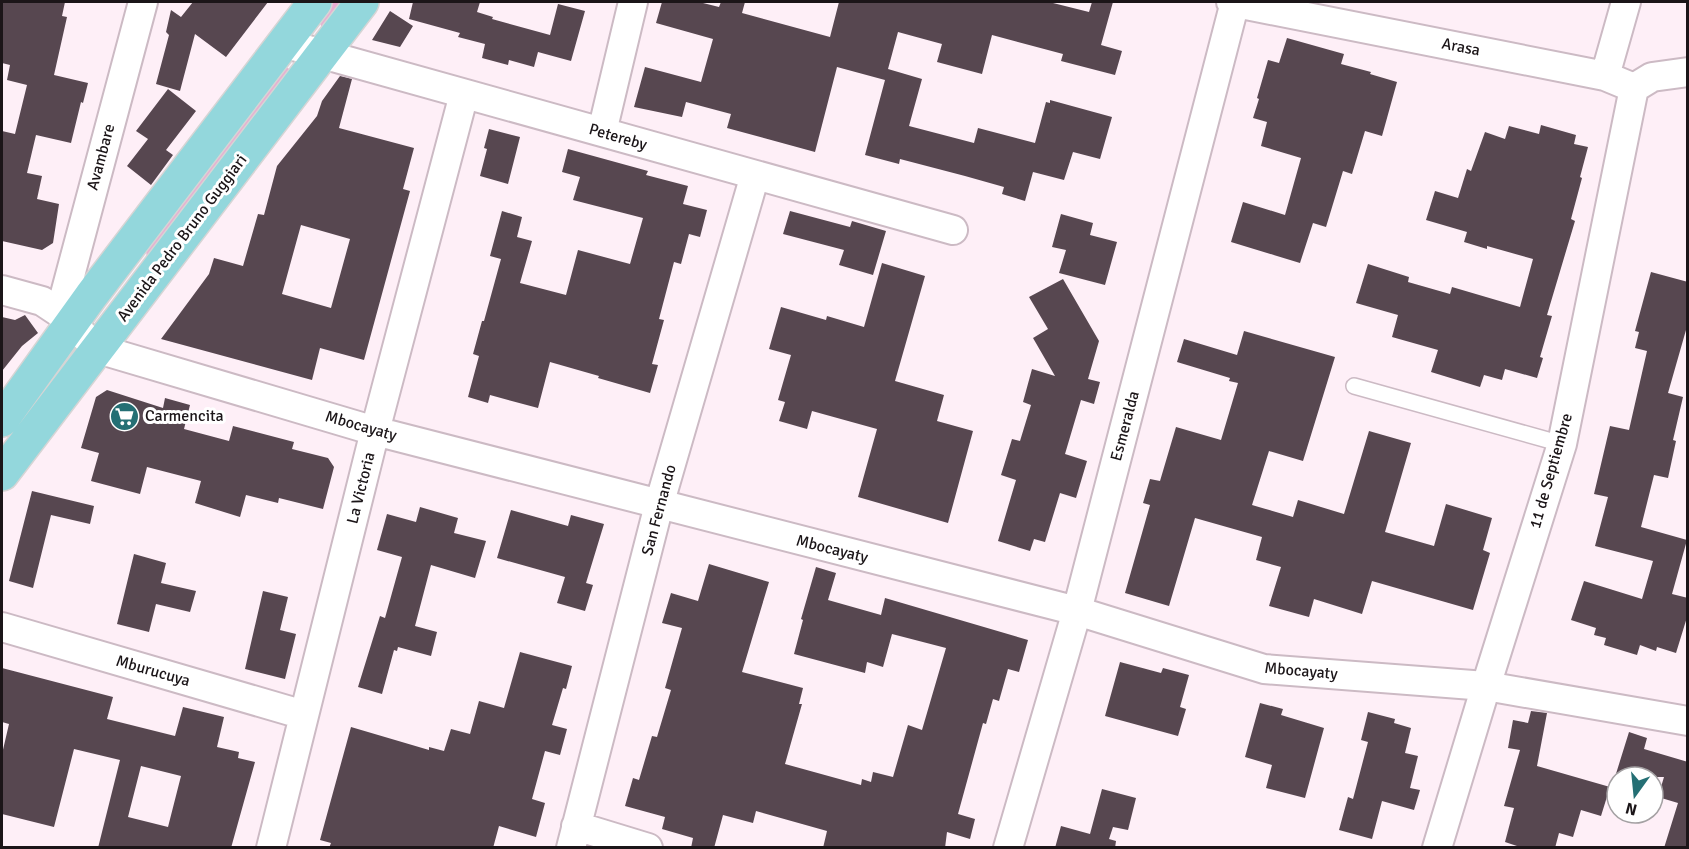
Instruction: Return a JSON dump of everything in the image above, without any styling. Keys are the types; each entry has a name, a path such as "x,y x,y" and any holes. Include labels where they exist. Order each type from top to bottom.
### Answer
{"main road":[{"path":"2,420 66,319 91,296 315,2"},
{"name":"Avenida Pedro Bruno Guggiari","path":"2,474 362,2"}],"street":[{"name":"Avambare","path":"66,319 143,2"},
{"path":"602,132 633,2"},
{"name":"Arasa","path":"1233,2 1605,76 1634,88"},
{"name":"Esmeralda","path":"1008,848 1077,611 1233,2"},
{"path":"1605,76 1626,2"},
{"name":"Petereby","path":"283,43 953,230"},
{"path":"1634,88 1652,77 1688,72"},
{"name":"11 de Septiembre","path":"1437,848 1562,444 1634,88"},
{"name":"La Victoria","path":"271,848 375,431 464,94"},
{"name":"San Fernando","path":"574,837 659,505 755,175"},
{"name":"Mbocayaty","path":"2,290 42,301 66,319 98,349 375,431 1077,611 1263,669 1486,686 1688,721"},
{"name":"Mburucuya","path":"2,627 304,715"},
{"path":"574,837 648,848"}],"lane":[{"path":"1353,386 1562,444"}],"shaded area":[{"path":"333,2 351,2 322,29 319,20"},
{"path":"285,67 292,70 147,258 146,251"}],"building":[{"path":"2,2 65,2 62,16 67,17 54,75 88,83 71,143 36,135 27,173 42,176 37,199 59,204 53,243 42,250 2,241 2,131 15,134 27,85 7,80 10,65 2,63"},
{"path":"193,2 268,2 226,57 195,34 180,91 156,84 169,35 166,32 171,10 181,17"},
{"path":"413,2 480,2 477,12 493,17 492,19 550,35 558,4 585,11 571,61 538,52 534,67 509,60 508,65 482,58 485,44 458,37 460,33 409,19"},
{"path":"662,2 699,2 719,7 721,2 745,2 742,13 830,37 839,2 1049,2 1089,12 1092,2 1113,2 1101,45 1122,51 1115,75 1061,61 1063,54 992,35 982,74 937,62 942,44 898,32 888,69 922,79 909,126 974,143 978,128 1035,143 1046,102 1050,103 1050,100 1112,117 1100,159 1073,152 1064,180 1033,172 1025,201 1002,194 1004,187 900,159 899,164 865,155 885,80 837,67 815,152 727,128 731,114 686,102 682,117 634,107 645,67 701,82 713,39 656,23"},
{"path":"390,11 413,26 400,47 372,40"},
{"path":"1287,38 1344,54 1341,64 1397,82 1382,136 1365,131 1352,174 1343,171 1326,227 1313,223 1300,263 1231,242 1243,202 1285,215 1301,158 1261,146 1267,122 1253,118 1268,60 1279,63"},
{"path":"340,76 352,79 339,128 414,148 403,189 410,191 364,360 320,348 312,380 161,339 209,274 214,258 243,266 258,214 264,215 277,166 317,116 322,101","holes":["301,225 350,239 331,308 282,294"]},
{"path":"168,89 196,111 166,150 173,155 151,185 127,166 148,139 136,131"},
{"path":"1541,125 1576,135 1574,144 1588,147 1571,219 1575,221 1547,315 1552,316 1540,357 1543,358 1537,378 1505,369 1502,380 1484,375 1480,387 1431,372 1438,350 1392,337 1398,315 1356,303 1368,264 1409,277 1408,282 1450,294 1452,287 1520,307 1533,259 1464,242 1467,232 1426,220 1435,191 1458,198 1467,169 1471,171 1485,132 1505,139 1509,126 1539,134"},
{"path":"489,129 520,137 508,184 480,176"},
{"path":"568,149 648,171 646,175 688,186 683,204 707,210 700,237 689,234 681,264 674,262 659,319 664,320 652,364 658,365 650,393 550,362 538,408 490,395 488,403 468,397 479,356 473,354 501,259 490,256 502,211 522,217 517,237 532,241 520,283 566,295 578,250 630,264 643,218 573,200 580,177 562,172"},
{"path":"790,211 850,227 852,221 886,231 873,275 839,265 844,250 783,234"},
{"path":"1061,214 1093,223 1090,235 1117,242 1105,285 1059,273 1066,250 1052,247"},
{"path":"882,263 925,276 895,381 944,395 937,421 973,431 948,523 858,497 877,429 812,411 807,429 779,421 785,402 778,400 791,355 769,349 781,307 826,320 827,316 864,327"},
{"path":"1651,272 1688,282 1688,323 1668,393 1683,397 1673,440 1676,441 1668,478 1654,475 1641,527 1687,540 1672,594 1688,598 1688,614 1676,653 1657,647 1656,651 1640,645 1637,655 1604,645 1606,638 1594,635 1596,628 1571,620 1584,581 1642,599 1653,561 1595,546 1608,497 1594,494 1610,426 1629,430 1647,351 1635,348 1639,332 1635,331"},
{"path":"1063,279 1099,341 1088,379 1100,382 1094,404 1081,400 1065,454 1087,461 1076,498 1060,493 1045,542 1034,539 1030,551 998,541 1016,480 1001,475 1012,439 1020,441 1031,405 1023,402 1032,369 1055,376 1033,338 1048,329 1029,297"},
{"path":"25,315 38,333 22,346 2,371 2,317 15,320"},
{"path":"1244,331 1335,357 1303,461 1269,451 1252,505 1293,517 1298,500 1344,514 1369,431 1411,443 1385,532 1434,546 1446,504 1492,518 1483,550 1490,553 1473,610 1372,581 1362,614 1314,599 1309,617 1269,606 1281,567 1256,560 1262,537 1195,518 1169,606 1125,593 1150,505 1143,503 1150,479 1160,481 1176,427 1221,440 1238,383 1229,381 1230,378 1177,362 1184,339 1237,355"},
{"path":"107,390 163,408 165,398 190,405 184,429 229,441 233,426 294,442 292,449 328,458 334,467 323,509 279,498 278,503 246,495 240,517 195,503 201,481 147,467 140,494 91,481 99,453 81,448 96,397"},
{"path":"32,491 94,506 90,524 51,515 33,588 9,581"},
{"path":"420,507 458,518 454,533 486,541 475,578 431,565 415,626 437,632 431,656 398,647 397,651 394,650 382,694 358,687 380,616 385,618 402,557 377,550 387,514 416,522"},
{"path":"511,510 568,526 571,515 604,524 586,583 593,585 585,611 557,603 565,577 497,558"},
{"path":"134,554 166,563 161,583 196,591 190,612 156,604 149,632 117,624"},
{"path":"709,564 769,582 742,672 803,688 799,704 802,704 785,764 861,785 862,779 871,782 873,772 893,777 908,725 922,730 946,648 892,634 883,667 867,662 865,673 794,654 816,567 836,573 828,600 881,615 885,598 1028,640 1019,672 1008,669 999,701 993,699 986,724 983,723 958,814 975,819 970,839 947,832 945,848 823,848 827,831 756,811 753,823 723,815 714,848 691,848 693,838 662,829 665,817 625,806 633,778 639,780 652,736 657,737 671,690 665,688 682,628 662,623 671,593 698,601"},
{"path":"263,591 288,597 280,630 296,634 285,679 245,669"},
{"path":"520,652 572,666 552,725 567,729 560,755 545,751 532,799 545,803 536,837 499,826 493,848 329,848 331,843 320,840 351,727 429,750 429,747 444,751 451,729 470,734 479,701 504,708"},
{"path":"1120,662 1161,673 1163,668 1189,675 1180,707 1186,709 1178,736 1105,716"},
{"path":"2,668 113,697 107,719 175,736 183,707 224,717 217,747 239,752 238,758 255,762 231,848 98,848 120,760 74,749 54,827 2,814 2,754 9,724 2,722","holes":["141,766 181,776 168,827 128,817"]},
{"path":"1260,703 1283,709 1281,715 1324,728 1305,798 1266,788 1272,765 1245,757"},
{"path":"1531,711 1547,713 1537,766 1605,786 1605,803 1601,816 1581,810 1573,837 1559,833 1555,848 1523,848 1505,842 1514,808 1504,806 1520,750 1508,748 1513,720 1528,723"},
{"path":"1368,712 1395,719 1394,723 1411,728 1405,753 1418,756 1410,788 1420,790 1414,810 1382,801 1372,839 1339,830 1348,797 1353,799 1368,742 1361,740"},
{"path":"1629,732 1647,738 1644,749 1688,762 1688,848 1664,848 1678,803 1665,799 1665,765 1619,765"},
{"path":"1102,789 1136,798 1128,830 1113,827 1109,839 1116,841 1115,848 1055,848 1061,826 1090,834"}],"place":[{"name":"Carmencita","path":"124,416"}]}
